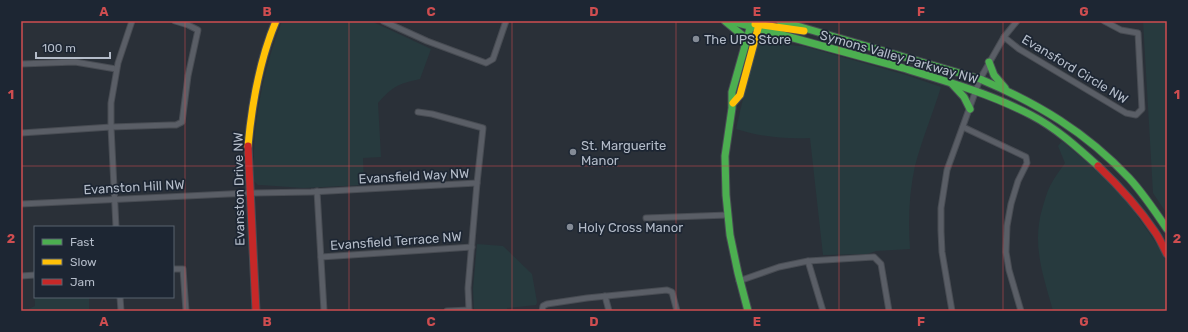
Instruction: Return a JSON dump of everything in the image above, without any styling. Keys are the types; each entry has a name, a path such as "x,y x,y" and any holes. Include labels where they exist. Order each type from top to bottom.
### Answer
{"main road":[{"name":"Evanston Drive NW","path":"256,311 248,148 251,112 258,75 267,42 276,21"},
{"path":"725,21 742,35 746,42"},
{"name":"Symons Valley Parkway NW","path":"730,21 755,24 932,76 975,91 1032,116 1065,137 1101,168 1138,208 1156,234 1167,254"},
{"name":"Symons Valley Parkway NW","path":"780,21 980,79 1006,89 1063,120 1103,151 1135,185 1167,229"},
{"path":"748,311 739,281 728,215 725,154 733,103 732,92 746,42 755,24"},
{"path":"755,24 814,32"},
{"path":"733,103 740,94 755,24"},
{"path":"989,62 997,79 1006,89"},
{"path":"951,83 964,97 970,109"}],"street":[{"path":"116,226 111,127 112,103 116,69 132,21"},
{"path":"21,133 111,127 170,126 182,122 187,83 198,30 175,21"},
{"path":"383,21 421,38 486,63 493,59 506,21"},
{"name":"Evansford Circle NW","path":"952,311 942,252 941,208 947,170 980,79 1004,37 1017,21"},
{"name":"Evansford Circle NW","path":"1004,37 1019,49 1126,113 1136,115 1142,109 1138,33 1121,30 1104,21"},
{"path":"21,64 75,62 116,69"},
{"path":"418,112 432,114 483,128 476,183"},
{"path":"963,127 1026,157 1027,163 1018,181 1010,204 1006,252 1009,270 1021,311"},
{"name":"Evansfield Way NW","path":"249,192 317,191 476,183 468,288 469,310"},
{"path":"317,191 324,311"},
{"name":"Evanston Hill NW","path":"21,204 249,192"},
{"path":"646,218 728,215"},
{"name":"Evansfield Terrace NW","path":"321,257 472,247"},
{"path":"739,281 779,268 808,261 871,257 877,259 881,264 889,311"},
{"path":"808,261 823,311"},
{"path":"174,269 183,269 186,311"},
{"path":"21,276 34,275"},
{"path":"542,311 543,306 547,304 605,296 667,290 672,292 677,311"},
{"path":"605,296 609,311"},
{"path":"120,298 121,311"},
{"path":"447,311 469,310"}],"green space":[{"path":"282,21 371,21 431,49 420,79 396,86 378,103 381,157 363,158 364,185 303,188 258,185 254,181 254,150 257,117 271,52"},
{"path":"1143,21 1167,21 1167,214 1153,193"},
{"path":"766,36 789,44 803,46 906,75 941,87 921,146 911,186 909,228 910,249 876,251 867,254 823,255 810,138 773,137 736,129 758,40 761,37"},
{"path":"1062,141 1094,168 1125,199 1162,252 1167,263 1167,311 1053,311 1042,272 1038,246 1038,233 1043,206 1048,191 1053,180 1065,163 1058,146"},
{"path":"477,244 503,246 532,274 537,302 536,305 507,308 508,311 500,311 499,309 474,311 473,289"},
{"path":"35,298 89,298 89,311 24,311 35,306"}],"traffic: fast":[{"path":"725,21 742,35 746,42"},
{"path":"731,21 903,68 984,94 1016,107 1040,120 1066,138 1098,166"},
{"path":"748,311 730,235 726,195 725,156 732,108 732,92 752,21"},
{"path":"780,21 980,79 1021,98 1060,120 1096,146 1129,178 1167,229"},
{"path":"989,62 994,75 1005,88"},
{"path":"952,84 964,97 970,109"}],"traffic: slow":[{"path":"248,146 257,82 265,51 276,21"},
{"path":"733,103 740,95 760,21"},
{"path":"755,24 804,31"}],"traffic: jam":[{"path":"248,146 256,311"},
{"path":"1098,166 1121,189 1142,214 1157,235 1167,254"}],"place":[{"name":"The UPS Store","path":"696,39"},
{"name":"St. Marguerite Manor","path":"573,152"},
{"name":"Holy Cross Manor","path":"570,227"}]}
